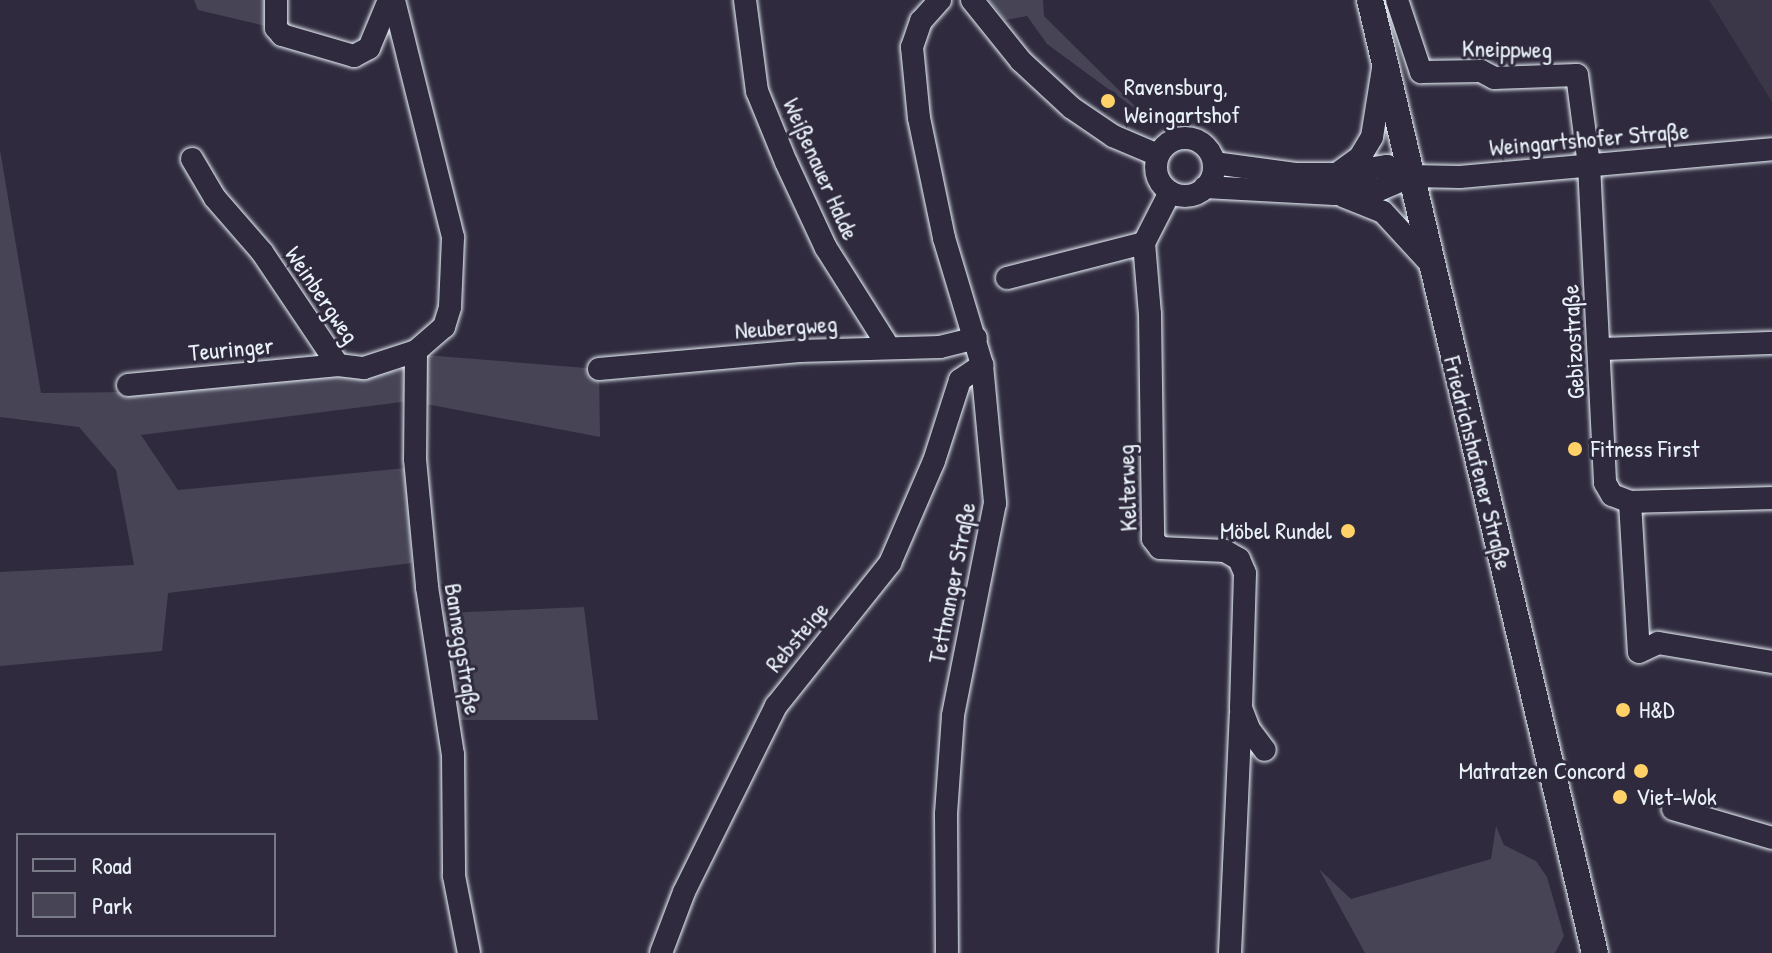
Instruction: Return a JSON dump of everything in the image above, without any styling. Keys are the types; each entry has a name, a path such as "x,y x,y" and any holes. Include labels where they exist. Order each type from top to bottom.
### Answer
{"main road":[{"name":"Friedrichshafener Straße","path":"1370,0 1429,262 1595,953"},
{"name":"Friedrichshafener Straße","path":"1590,925 1604,953"}],"street":[{"name":"Weinbergweg","path":"276,0 276,28 282,35 354,56 369,48 391,0"},
{"name":"Weinbergweg","path":"192,159 215,198 262,252 338,365 364,368 416,351 444,327 450,307 453,237 391,0"},
{"name":"Weißenauer Halde","path":"745,0 757,91 786,162 826,248 888,346"},
{"name":"Tettnanger Straße","path":"940,0 921,21 912,47 919,118 944,238 982,365 995,503 953,716 946,814 947,953"},
{"path":"972,0 1021,61 1072,108 1113,136 1158,155"},
{"name":"Kneippweg","path":"1397,0 1421,72 1481,71 1494,78 1577,75 1589,165"},
{"path":"1335,184 1360,157 1372,137 1384,62"},
{"path":"1205,187 1214,163 1207,147 1192,139 1172,141 1158,155 1159,180 1170,192 1185,196 1205,187 1335,184 1383,212 1429,262"},
{"name":"Weingartshofer Straße","path":"1411,176 1772,149"},
{"path":"1214,163 1381,189 1411,176"},
{"name":"Gebizostraße","path":"1589,165 1605,483 1612,495 1630,502"},
{"path":"1007,278 1144,243 1170,192"},
{"name":"Kelterweg","path":"1144,243 1150,314 1153,539 1160,548 1225,551 1239,559 1245,573 1238,864 1230,953"},
{"name":"Neubergweg","path":"599,369 888,346 940,347 976,338"},
{"path":"1600,349 1772,343"},
{"name":"Banneggstraße","path":"416,351 416,473 427,587 453,754 454,876 469,953"},
{"name":"Teuringer","path":"128,385 338,365"},
{"name":"Rebsteige","path":"661,953 684,892 776,706 890,563 934,461 960,380 982,365"},
{"path":"1772,498 1630,502 1639,652 1658,643 1772,662"},
{"name":"Kelterweg","path":"1241,708 1249,729 1265,750"},
{"path":"1673,809 1772,838"}],"shaded area":[{"path":"1709,0 1772,0 1772,102"}],"green space":[{"path":"194,0 270,0 270,27 198,10"},
{"path":"989,0 1043,0 1044,16 1145,116 1047,44 1027,16 1005,20"},
{"path":"0,150 41,393 128,392 397,371 425,355 599,369 600,437 410,401 141,435 178,490 406,468 412,563 168,593 162,651 0,666 0,572 134,565 116,470 79,427 0,417"},
{"path":"584,607 598,720 452,720 444,613"},
{"path":"1496,826 1504,845 1536,861 1547,877 1564,936 1555,953 1365,953 1319,869 1351,899 1491,859"}],"place":[{"name":"Ravensburg, Weingartshof","path":"1108,101"},
{"name":"Fitness First","path":"1575,449"},
{"name":"Möbel Rundel","path":"1348,531"},
{"name":"H&D","path":"1623,710"},
{"name":"Matratzen Concord","path":"1641,771"},
{"name":"Viet-Wok","path":"1620,797"}]}
